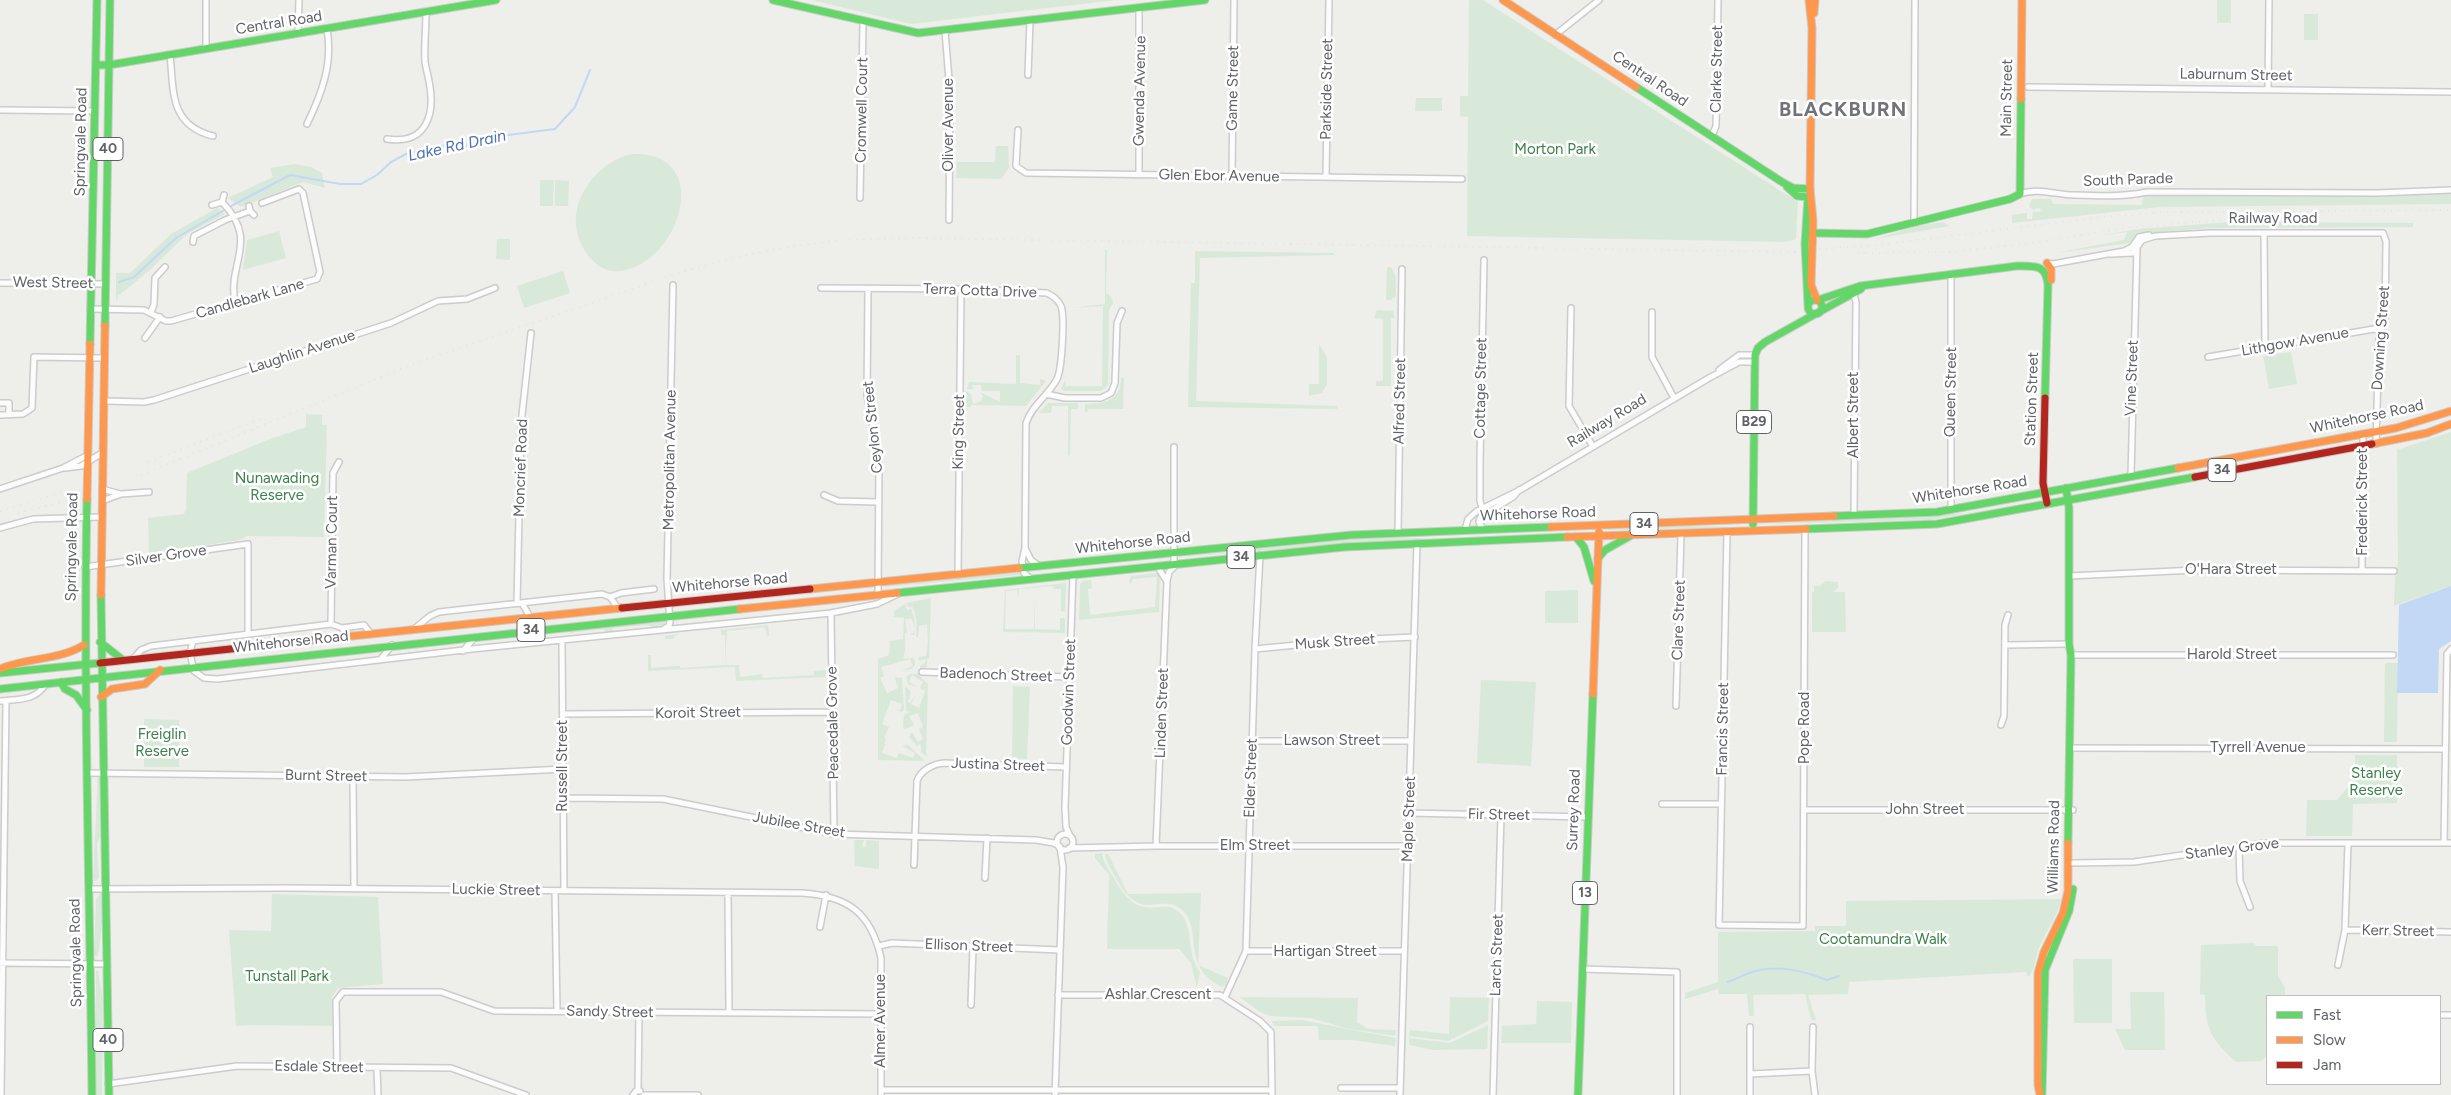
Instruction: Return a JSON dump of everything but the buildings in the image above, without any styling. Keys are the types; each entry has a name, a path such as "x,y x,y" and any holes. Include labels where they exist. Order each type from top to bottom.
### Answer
{"main road":[{"name":"Springvale Road","path":"92,1095 87,711 84,645 97,0"},
{"name":"Springvale Road","path":"109,1095 107,888 100,678 100,565 110,0"},
{"name":"Central Road","path":"96,65 109,65 496,0"},
{"path":"773,0 906,32 944,31 1205,0"},
{"name":"Central Road","path":"1503,0 1782,182 1809,194"},
{"path":"1809,0 1812,28"},
{"path":"1815,0 1812,28 1808,305 1811,313 1818,313"},
{"name":"Main Street","path":"2020,194 2024,87 2022,0"},
{"name":"South Parade","path":"1809,233 1864,234 2010,199 2020,194"},
{"path":"1809,233 1812,287 1817,300 1822,306 1818,313"},
{"path":"1795,325 1811,300 1850,292 1873,284 2017,266 2050,269"},
{"name":"Station Street","path":"2048,503 2043,483 2050,269"},
{"path":"1755,358 1758,348 1765,342 1818,313 1850,292"},
{"name":"B29","path":"1753,531 1755,358"},
{"name":"Whitehorse Road","path":"0,673 618,608 1174,553 1398,533 1854,516 1951,510 2131,475 2376,432 2417,423 2451,411"},
{"name":"Whitehorse Road","path":"0,689 392,644 476,637 1260,555 1431,542 1937,524 2376,444 2427,433 2451,424"},
{"name":"Williams Road","path":"2041,1045 2047,962 2069,906 2071,884 2070,664 2072,655 2069,644 2068,499 2066,488"},
{"name":"Surrey Road","path":"1578,1095 1599,525"},
{"path":"1465,530 1466,536 1475,541"},
{"path":"1431,531 1435,537 1431,542"},
{"path":"1598,558 1605,550 1632,535"},
{"path":"1576,537 1581,541 1586,553 1596,588"},
{"path":"840,587 850,598"},
{"path":"100,642 123,660"},
{"path":"0,669 22,660 72,654 84,645"},
{"path":"101,697 112,689 146,684 160,670"},
{"path":"61,682 65,689 77,696 87,711"},
{"name":"Williams Road","path":"2041,1095 2038,982 2042,959 2069,906"},
{"path":"2038,1017 2044,1024"}],"street":[{"path":"206,0 206,49"},
{"path":"298,33 299,0"},
{"name":"Game Street","path":"1232,176 1234,0"},
{"name":"Parkside Street","path":"1326,177 1329,0"},
{"path":"1555,35 1599,0"},
{"name":"Clarke Street","path":"1712,136 1716,126 1718,0"},
{"path":"1914,222 1915,0"},
{"path":"2268,90 2269,0"},
{"name":"Gwenda Avenue","path":"1138,175 1139,8"},
{"path":"387,138 396,140 412,138 423,129 428,120 430,91 425,58 426,12"},
{"path":"1028,75 1030,20"},
{"name":"Cromwell Court","path":"860,198 863,22"},
{"path":"307,124 321,96 326,80 329,50 327,29"},
{"name":"Oliver Avenue","path":"944,31 950,92 949,220"},
{"path":"170,55 172,90 180,113 198,132 213,136"},
{"name":"Laburnum Street","path":"2024,87 2451,92"},
{"path":"0,110 95,111"},
{"name":"Glen Ebor Avenue","path":"1018,130 1015,161 1016,166 1021,172 1462,179"},
{"path":"262,203 305,186"},
{"name":"Candlebark Lane","path":"160,318 171,321 319,277 306,200 299,189"},
{"name":"South Parade","path":"2020,194 2052,192 2073,195 2126,196 2147,192 2377,193 2451,190"},
{"path":"224,194 225,206 235,217 240,234 241,247 234,291 235,303"},
{"path":"212,205 225,206"},
{"path":"192,238 251,211"},
{"path":"2264,233 2264,347"},
{"name":"Railway Road","path":"2050,269 2068,260 2124,253 2136,245 2141,236 2383,233"},
{"name":"Downing Street","path":"2376,444 2381,331 2385,319 2386,241 2383,233"},
{"path":"2124,253 2132,252 2136,245"},
{"name":"Vine Street","path":"2131,475 2136,245"},
{"name":"Vine Street","path":"2132,252 2135,260"},
{"path":"2124,253 2135,260"},
{"name":"Cottage Street","path":"1484,260 1480,461 1484,515"},
{"path":"151,312 154,304 157,274 165,267"},
{"path":"151,269 157,274"},
{"name":"Alfred Street","path":"1398,533 1402,269"},
{"name":"Queen Street","path":"1951,274 1951,510"},
{"name":"West Street","path":"0,282 106,284"},
{"name":"Metropolitan Avenue","path":"670,616 668,603 673,285"},
{"name":"Laughlin Avenue","path":"104,401 144,402 154,400 390,323 441,300 467,298 495,288"},
{"name":"Terra Cotta Drive","path":"821,288 961,289 1047,293 1057,299 1062,309 1062,363 1058,378 1031,411 1026,423 1022,568"},
{"name":"Ceylon Street","path":"868,289 867,395 879,458 878,595"},
{"name":"King Street","path":"958,575 961,289"},
{"name":"Albert Street","path":"1850,292 1856,302 1854,516"},
{"path":"1571,308 1570,406 1592,445"},
{"path":"90,309 151,312 160,318 145,338"},
{"path":"1046,394 1065,398 1101,398 1111,393 1115,383 1117,323 1122,311"},
{"path":"1652,312 1652,357 1674,398"},
{"name":"Lithgow Avenue","path":"2208,357 2374,329 2381,331"},
{"name":"Moncrief Road","path":"519,603 521,424 532,332"},
{"path":"0,415 23,414 32,408 34,358 105,358"},
{"name":"Railway Road","path":"1465,530 1468,519 1482,508 1520,490 1592,445 1709,378 1739,362 1755,358"},
{"path":"0,403 9,403 9,415"},
{"name":"Frederick Street","path":"2362,571 2363,434"},
{"path":"1174,447 1174,553 1176,564"},
{"path":"0,489 63,468 77,467 103,452"},
{"name":"Varman Court","path":"331,624 333,473 339,462"},
{"path":"102,488 121,494"},
{"name":"Railway Road","path":"1484,515 1513,498 1520,490"},
{"path":"101,501 121,494 149,492"},
{"path":"824,495 838,501 879,502"},
{"path":"1483,530 1479,522 1484,515"},
{"path":"0,528 34,520 101,518"},
{"name":"Pope Road","path":"1803,926 1805,529"},
{"name":"Francis Street","path":"1727,532 1719,925 1803,926"},
{"name":"Clare Street","path":"1676,706 1681,534"},
{"name":"Maple Street","path":"1400,1095 1417,543"},
{"name":"Silver Grove","path":"85,568 248,544 248,633"},
{"path":"1024,548 1030,560 1040,567"},
{"name":"Elder Street","path":"1225,998 1246,951 1255,649 1260,555"},
{"name":"Linden Street","path":"1156,846 1167,580 1169,572 1176,564"},
{"path":"1156,566 1167,580"},
{"path":"1022,568 1031,578"},
{"name":"O'Hara Street","path":"2069,576 2173,571 2394,571"},
{"name":"Goodwin Street","path":"1071,837 1066,827 1065,808 1073,575"},
{"name":"Whitehorse Road","path":"414,629 438,612 602,594 610,597 622,593 654,589"},
{"name":"Whitehorse Road","path":"192,667 197,675 210,679 832,613 877,604 901,593"},
{"path":"610,597 618,608"},
{"path":"519,603 530,617"},
{"name":"Peacedale Grove","path":"832,613 834,834"},
{"path":"2001,725 2004,716 2008,615"},
{"path":"663,630 669,626 670,616"},
{"name":"Whitehorse Road","path":"133,659 142,650 149,647 331,624 342,628 350,636"},
{"name":"Whitehorse Road","path":"342,628 364,625 370,634"},
{"path":"462,652 476,637"},
{"name":"Musk Street","path":"1255,649 1348,640 1415,637"},
{"path":"192,667 190,653 193,641"},
{"name":"Russell Street","path":"562,642 564,891"},
{"path":"380,660 392,644"},
{"path":"2006,645 2069,644"},
{"path":"2444,843 2444,749 2448,707 2447,654 2451,649"},
{"name":"Harold Street","path":"2072,655 2393,655"},
{"name":"Badenoch Street","path":"922,672 1070,677"},
{"name":"Whitehorse Road","path":"3,701 32,698 41,692 47,684"},
{"path":"1,1095 3,701"},
{"name":"Koroit Street","path":"563,714 833,712"},
{"name":"Lawson Street","path":"1252,741 1411,741"},
{"name":"Tyrrell Avenue","path":"2071,748 2444,749"},
{"name":"Justina Street","path":"915,835 917,781 919,776 931,766 944,762 1066,767"},
{"name":"Burnt Street","path":"88,774 406,777 563,769"},
{"path":"353,777 354,888"},
{"name":"Jubilee Street","path":"563,798 664,799 834,834 1036,840 1054,843 1069,849"},
{"path":"1662,804 1721,804"},
{"name":"John Street","path":"1805,810 2046,810 2070,806"},
{"name":"Goodwin Street","path":"1060,847 1065,808"},
{"name":"Fir Street","path":"1409,813 1588,817"},
{"name":"Larch Street","path":"1492,1095 1501,815"},
{"path":"914,866 915,835"},
{"name":"Jubilee Street","path":"1036,840 1061,836 1071,837"},
{"path":"1063,867 1072,845 1071,837"},
{"name":"Elm Street","path":"1071,837 1082,845 1102,847"},
{"path":"985,878 987,838"},
{"name":"Stanley Grove","path":"2071,863 2134,862 2264,843 2451,843"},
{"path":"2338,965 2345,930 2348,843"},
{"name":"Elm Street","path":"1069,849 1156,846 1408,846"},
{"path":"2239,846 2240,881 2250,907"},
{"path":"1055,1093 1063,867 1060,847"},
{"name":"Luckie Street","path":"89,889 354,888 728,892 826,895 848,903 860,913 879,946"},
{"path":"555,891 556,1011"},
{"path":"728,892 728,1012"},
{"path":"820,927 826,895"},
{"name":"Kerr Street","path":"2345,930 2451,932"},
{"name":"Ellison Street","path":"879,946 892,943 1060,950"},
{"name":"Almer Avenue","path":"879,946 881,958 881,1093"},
{"path":"971,1005 973,947"},
{"name":"Hartigan Street","path":"1246,951 1404,951"},
{"path":"1,963 108,964"},
{"path":"1582,970 1676,972 1677,1095"},
{"name":"Sandy Street","path":"337,1067 336,1001 343,992 441,992 494,1011 881,1014"},
{"name":"Ashlar Crescent","path":"1058,995 1220,995 1260,1021 1271,1032 1272,1092"},
{"path":"633,1095 638,1090 639,1012"},
{"path":"1750,1027 1750,1095"},
{"path":"1813,1027 1812,1071 1815,1095"},
{"name":"Esdale Street","path":"108,1084 238,1066 451,1068 526,1095"},
{"path":"378,1068 378,1095"},
{"path":"1750,1074 1812,1071"},
{"path":"1340,1088 1400,1088"},
{"path":"638,1090 644,1095 698,1095"},
{"path":"881,1093 1272,1092"}],"green space":[{"path":"812,0 1116,0 911,24"},
{"name":"Morton Park","path":"1469,0 1483,0 1798,202 1796,239 1786,242 1467,236 1468,117 1460,116 1460,96 1468,96"},
{"path":"2217,0 2231,0 2231,23 2217,23"},
{"path":"2304,14 2318,14 2318,40 2304,40"},
{"path":"1416,98 1442,98 1442,111 1415,111"},
{"path":"996,146 1008,146 1009,168 1001,179 956,178 957,162 995,162"},
{"path":"632,154 658,158 673,169 681,187 680,208 673,229 660,249 642,264 620,271 610,270 601,267 593,261 581,244 576,224 578,204 588,185 603,168 622,157"},
{"path":"295,164 311,167 322,173 325,188 303,182 241,207 228,198 273,177 270,168"},
{"path":"540,180 554,180 553,206 540,206"},
{"path":"555,180 569,181 568,206 555,206"},
{"path":"2451,193 2451,204 2159,207 2012,223 2012,215 2027,213 2027,219 2032,219 2033,212 2042,211 2038,208 2034,210 2029,207 2032,199 2051,199 2053,204 2142,205 2143,195"},
{"path":"217,208 225,214 187,234 150,270 118,296 117,301 116,273 130,273 171,234"},
{"path":"1943,222 1950,226 1875,239 1916,226"},
{"path":"2231,222 2413,223 2413,227 2208,228 2137,234 2131,243 2055,253 2124,240 2127,232 2104,235 2138,229"},
{"path":"279,231 286,258 243,270 247,240"},
{"path":"497,239 510,239 510,260 496,259"},
{"path":"1105,250 1107,250 1106,293 1111,296 1113,303 1109,310 1108,385 1101,391 1064,391 1061,389 1065,380 1066,386 1102,386 1103,306 1071,308 1105,304"},
{"path":"1195,251 1334,253 1334,255 1200,258 1196,401 1337,406 1337,409 1188,407 1191,283 1195,283"},
{"path":"1387,267 1391,267 1396,277 1396,296 1391,300 1386,300"},
{"path":"563,271 570,293 524,308 517,286"},
{"path":"1377,310 1393,311 1395,318 1391,318 1391,386 1376,386 1376,381 1383,381 1383,319 1374,318"},
{"path":"1319,344 1327,358 1327,384 1322,393 1309,396 1309,384 1319,384"},
{"path":"2291,352 2297,384 2269,389 2263,356"},
{"path":"1016,355 1020,355 1020,383 1040,385 1040,379 1046,381 1026,406 971,405 971,407 965,407 966,391 971,394 973,404 981,401 983,396 980,392 1000,402 1000,391 982,391 981,385 972,385 973,389 967,389 969,382 1016,384"},
{"path":"1121,378 1124,378 1123,409 1088,409 1087,413 1085,411 1085,404 1110,400 1118,392"},
{"path":"1048,403 1078,403 1078,409 1071,409 1070,455 1068,456 1068,406 1052,406 1051,413 1039,413"},
{"name":"Nunawading Reserve","path":"306,414 322,415 322,425 327,425 324,537 247,536 239,540 149,554 148,518 184,514 186,509 187,473 270,439 306,427"},
{"path":"2451,432 2451,586 2394,606 2395,578 2398,563 2397,450"},
{"path":"2037,500 1969,513 1966,513"},
{"path":"1966,513 1929,520 1762,524"},
{"path":"1687,526 1742,527 1607,530 1608,529"},
{"path":"1430,538 1182,557 1353,539"},
{"path":"1019,572 1021,575 884,587 885,586"},
{"path":"1157,573 1160,576 1159,612 1079,620 1080,584 1083,581 1091,580 1092,588 1088,589 1090,615 1155,607 1157,577 1133,579 1131,584 1129,581 1131,576"},
{"path":"1826,581 1838,582 1838,588 1833,592 1845,592 1846,632 1812,632 1812,592 1814,592 1814,586 1819,586"},
{"path":"1066,583 1065,612 1061,611 1061,589 1054,589 1053,586 1019,589 1018,598 1017,590 1006,591 1005,629 1034,629 1035,597 1035,629 1060,630 1060,618 1065,618 1065,633 1003,632 1005,590"},
{"path":"1578,590 1578,623 1545,623 1545,591"},
{"path":"931,598 929,658 927,659 927,667 920,669 920,666 925,663 926,659 919,661 918,657 926,656 928,643 927,624 919,626 918,638 916,636 914,610 912,606 909,608 906,603"},
{"path":"905,604 907,610 911,609 915,628 914,630 912,619 905,619 907,633 905,633 903,659 914,658 915,665 911,669 901,671 913,666 910,659 881,667 884,676 880,678 887,693 898,688 895,677 902,678 904,710 901,712 895,709 900,710 902,704 891,700 882,724 889,727 884,738 886,739 882,753 897,758 899,753 913,758 915,753 902,746 908,745 925,761 878,760 878,659 889,655 890,641 903,639 904,618 894,617 894,611"},
{"path":"664,621 665,624 655,629 649,625 612,628 614,632 607,633 603,629 570,633 570,631"},
{"path":"768,625 769,636 767,636 765,627 727,631 725,665 725,635 721,635 721,630"},
{"path":"679,634 674,637 675,666 674,639 665,639 665,636"},
{"path":"648,655 651,655 651,668 680,666 680,668 739,665 740,677 762,674 763,678 814,675 814,671 826,670 826,677 736,681 735,667 648,671"},
{"path":"2385,663 2398,663 2397,742 2384,742"},
{"path":"910,674 918,674 928,684 926,753 928,757 921,752 921,745 919,744 918,747 909,737 912,732 918,742 923,739 919,729 923,727 918,713 909,716 914,725 905,729 903,727 904,715 909,712 906,711 905,686 911,692 908,702 910,703 916,695 911,704 919,708 925,691 920,688 923,682 912,675 909,682 917,687 908,684 906,677"},
{"path":"1481,680 1536,682 1531,766 1477,763"},
{"path":"1013,686 1030,687 1027,759 1012,758"},
{"name":"Freiglin Reserve","path":"144,719 179,720 179,767 144,767"},
{"name":"Stanley Reserve","path":"2355,755 2397,755 2397,803 2353,804 2352,836 2306,836 2307,800 2337,800 2355,779"},
{"path":"98,775 100,775 100,836 97,845 99,877 95,882 93,877"},
{"path":"854,840 864,840 862,848 866,846 866,840 879,841 879,869 855,866"},
{"path":"1102,853 1105,864 1115,880 1125,895 1134,903 1151,908 1167,907 1181,914 1187,927 1193,958 1200,972 1197,988 1191,963 1179,949 1107,949 1109,875 1095,858 1095,854"},
{"path":"1105,854 1108,854 1128,894 1201,893 1198,962 1192,928 1182,910 1166,903 1151,905 1135,901 1126,893 1116,878"},
{"path":"101,892 103,913 97,957 94,954 96,900"},
{"name":"Tunstall Park","path":"272,894 378,897 383,984 338,988 332,997 332,1026 236,1026 229,930 271,931"},
{"name":"Cootamundra Walk","path":"2061,899 2037,954 2034,968 2029,976 2027,976 2026,972 1849,982 1848,994 1808,995 1816,1020 1812,1020 1810,1016 1805,994 1753,995 1754,1016 1749,1016 1747,994 1719,994 1718,989 1685,999 1685,993 1718,982 1718,932 1815,931 1815,926 1846,926 1846,901"},
{"path":"2254,943 2256,946 2278,946 2278,975 2285,988 2285,995 2266,995 2266,1057 2261,1061 2236,1062 2221,1047 2211,1033 2206,1016 2205,995 2200,994 2201,945"},
{"path":"2073,959 2112,959 2112,1023 2074,1023"},
{"path":"1200,966 1228,978 1226,985 1222,987 1209,979"},
{"path":"96,971 98,971 103,999 102,1095 96,1095"},
{"path":"2130,992 2164,992 2165,1050 2125,1050 2115,1029 2131,1029"},
{"path":"1240,997 1358,998 1357,1022 1369,1029 1396,1030 1395,1036 1345,1028 1311,1018 1270,1016 1260,1012"},
{"path":"1450,997 1489,998 1488,1021 1448,1041 1409,1036 1410,1030 1449,1034"},
{"path":"1537,1001 1572,1002 1571,1043 1501,1043 1502,1026 1536,1024"},
{"path":"1301,1020 1396,1038 1395,1046 1352,1040 1319,1040 1318,1026 1275,1026 1271,1021"},
{"path":"1488,1025 1487,1049 1433,1050 1409,1045 1409,1038 1450,1043"}],"water":[{"path":"2451,586 2451,641 2439,649 2438,693 2397,693 2399,605"}],"waterway":[{"name":"Lake Rd Drain","path":"119,282 134,277 176,238 290,175 340,184 361,184 377,175 391,162 406,154 441,146 461,148 485,138 555,129 575,107 590,70"},
{"path":"1727,982 1749,973 1769,969 1789,969 1827,980 1839,976"}],"railway":[{"path":"1819,249 1879,245 2102,217 2166,212 2451,210"},
{"path":"1858,253 1953,252 2040,242 2125,228 2239,218"},
{"path":"141,475 410,365 682,272 732,258 793,246 843,240 913,238 1799,252"},
{"path":"148,462 265,417"},
{"path":"0,511 63,492"},
{"path":"18,513 62,502"}],"traffic: fast":[{"path":"90,344 97,0"},
{"path":"105,326 110,0"},
{"path":"96,65 109,65 496,0"},
{"path":"773,0 918,33 1205,0"},
{"path":"1636,87 1782,182 1793,188 1810,189"},
{"path":"1813,233 1867,234 2010,199 2020,194 2021,99"},
{"path":"1787,187 1797,196 1808,197"},
{"path":"1808,197 1805,244 1808,305"},
{"path":"1818,300 1860,286 2017,266 2034,266 2045,273 2048,285 2045,398"},
{"path":"1819,312 1861,289"},
{"path":"1812,300 1818,300 1822,307 1818,314 1812,314 1808,310 1808,304 1812,300"},
{"path":"1753,524 1755,355 1758,348 1765,342 1817,313"},
{"path":"1834,516 1937,512 2178,468"},
{"path":"1806,529 1937,524 2195,477"},
{"path":"2066,488 2069,508 2069,644 2071,655 2068,843"},
{"path":"87,499 86,722 92,1095"},
{"path":"1019,568 1351,535 1551,527"},
{"path":"1598,558 1605,550 1630,536"},
{"path":"897,593 1345,547 1567,537"},
{"path":"1576,537 1584,547 1594,581"},
{"path":"101,595 109,1095"},
{"path":"100,678 740,609"},
{"path":"100,642 123,660"},
{"path":"0,673 100,663"},
{"path":"0,689 100,678"},
{"path":"61,682 65,689 76,695 87,710"},
{"path":"1578,1095 1593,694"},
{"path":"2042,1095 2045,970 2069,911 2073,889"}],"traffic: slow":[{"path":"1503,0 1636,87"},
{"path":"1809,0 1812,28 1810,189 1813,221 1811,285 1817,300"},
{"path":"1814,13 1815,0"},
{"path":"2021,99 2022,0"},
{"path":"2047,263 2051,269 2051,280"},
{"path":"101,595 105,326"},
{"path":"87,499 90,344"},
{"path":"2178,468 2396,428 2451,411"},
{"path":"2372,444 2427,433 2451,424"},
{"path":"1551,527 1834,516"},
{"path":"1567,537 1806,529"},
{"path":"1593,694 1599,532"},
{"path":"810,589 1019,568"},
{"path":"740,609 897,593"},
{"path":"333,638 622,608"},
{"path":"0,669 21,662 64,654 84,645"},
{"path":"101,697 112,689 145,684 160,670"},
{"path":"2040,1095 2038,1085 2038,973 2044,952 2063,913 2068,891 2068,843"}],"traffic: jam":[{"path":"2045,398 2043,483 2047,503"},
{"path":"2195,477 2372,444"},
{"path":"622,608 810,589"},
{"path":"100,663 333,638"}],"district":[{"name":"BLACKBURN","path":"1843,110"}]}
